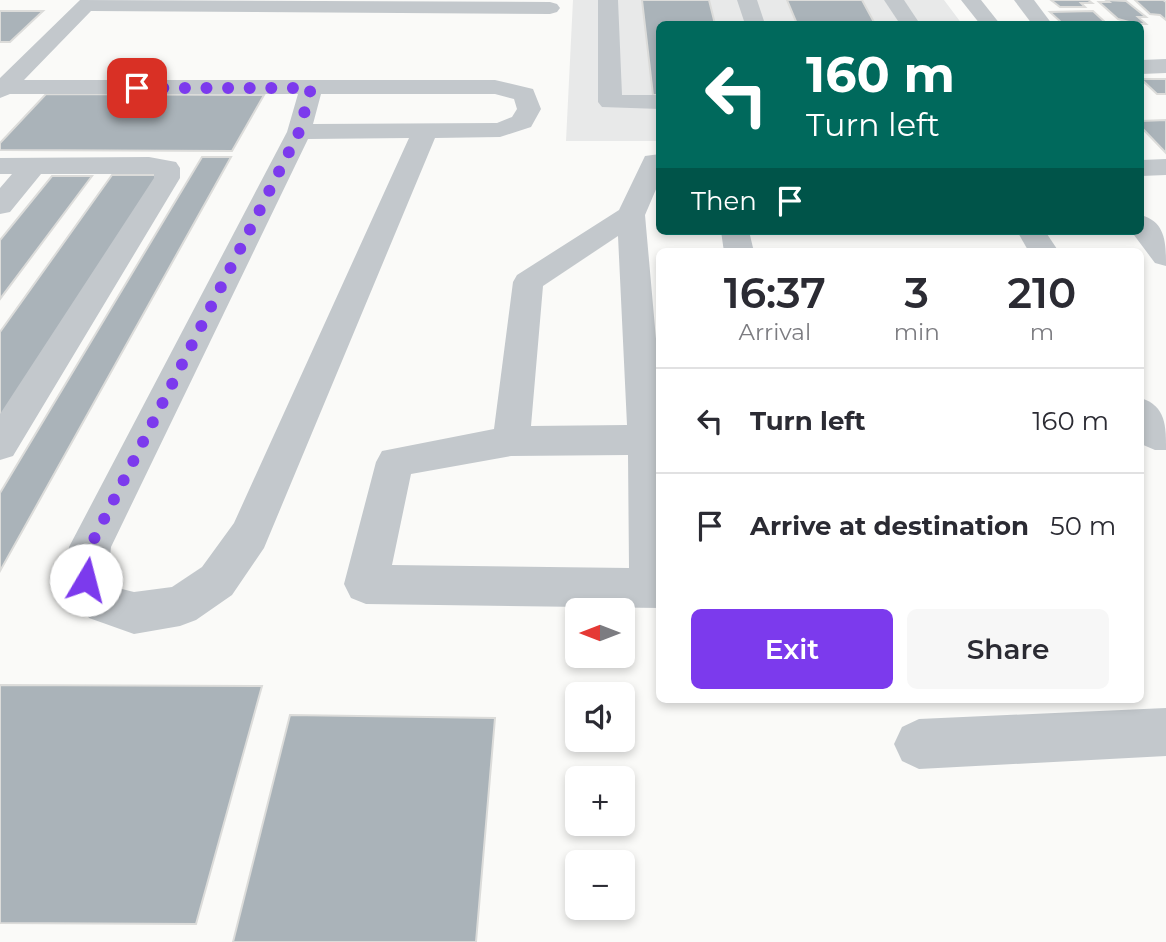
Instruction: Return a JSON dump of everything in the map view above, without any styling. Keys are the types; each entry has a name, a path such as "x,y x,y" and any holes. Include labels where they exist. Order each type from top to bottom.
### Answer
{"street":[{"path":"608,0 610,102 656,102"},
{"path":"747,0 754,21"},
{"path":"894,0 908,21"},
{"path":"971,0 988,21"},
{"path":"1024,0 1040,21"},
{"path":"2,89 89,3 551,8"},
{"path":"0,61 30,61"},
{"path":"1144,67 1166,66"},
{"path":"2,89 495,87 525,94 529,110 522,122 500,130 299,132"},
{"path":"311,88 299,132 90,547 86,580 104,604 134,613 180,606 217,581 249,535 425,131"},
{"path":"653,440 511,441 395,462 366,584 655,588 653,440 631,215 656,162"},
{"path":"0,166 149,165 167,168 167,178 0,445"},
{"path":"0,206 33,166"},
{"path":"1144,168 1166,167"},
{"path":"511,441 528,282 631,215"},
{"path":"1144,228 1166,256"},
{"path":"919,744 1166,732"}],"shaded area":[{"path":"573,0 944,0 960,21 656,21 656,141 566,141"}],"building":[{"path":"642,0 709,0 714,21 656,21 656,95 653,95"},
{"path":"787,0 862,0 873,21 796,21"},
{"path":"1051,0 1088,0 1092,3 1081,3 1085,7 1060,7"},
{"path":"1106,0 1126,1 1146,17 1138,17 1143,21 1118,19 1099,2 1109,2"},
{"path":"1135,0 1163,0 1166,2 1166,20 1160,15 1150,14"},
{"path":"0,11 43,11 10,42 0,42"},
{"path":"1093,11 1104,21 1060,21 1050,12"},
{"path":"1144,79 1166,79 1166,94 1157,94"},
{"path":"46,94 264,95 232,151 0,150 0,143"},
{"path":"1166,120 1166,153 1144,130 1144,121"},
{"path":"202,157 231,157 0,571 0,493"},
{"path":"112,175 158,175 0,419 0,332"},
{"path":"52,176 92,176 0,299 0,240"},
{"path":"0,685 262,686 196,924 0,923"},
{"path":"290,715 495,718 476,942 233,942"}],"route":[{"path":"86,580 90,547 299,132 311,88 137,88"}]}
